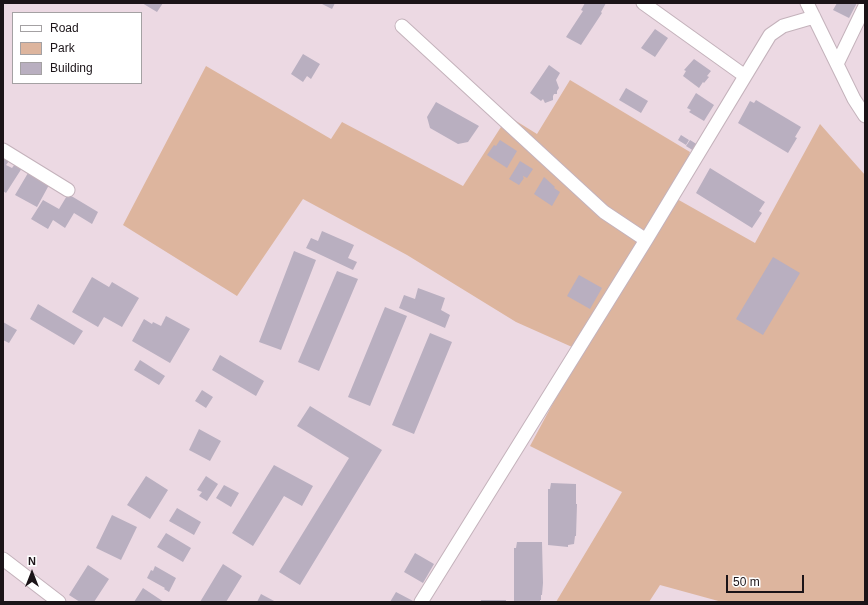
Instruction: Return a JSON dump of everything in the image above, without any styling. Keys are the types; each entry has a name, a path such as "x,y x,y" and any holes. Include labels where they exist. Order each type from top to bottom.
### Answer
{"street":[{"path":"643,3 745,76"},
{"path":"806,3 854,99 865,116"},
{"path":"837,64 865,6"},
{"path":"421,602 646,240 770,36 783,26 814,17"},
{"path":"402,26 604,212 646,240"},
{"path":"3,150 68,190"},
{"path":"3,559 59,602"}],"green space":[{"path":"206,66 331,139 342,122 463,186 508,116 537,134 570,80 690,152 677,199 755,243 820,124 865,175 865,602 722,602 660,585 649,602 556,602 622,492 530,446 581,351 516,322 407,255 303,199 237,296 123,225"}],"building":[{"path":"142,3 163,3 157,12"},
{"path":"320,3 335,3 332,9"},
{"path":"585,3 606,3 601,12 602,13 581,45 566,37 583,11 581,10"},
{"path":"837,3 857,3 849,18 833,10"},
{"path":"655,29 668,38 655,57 641,48"},
{"path":"303,54 320,64 311,79 307,76 303,82 291,74"},
{"path":"694,59 711,71 707,76 709,77 699,88 683,76 686,71 684,70"},
{"path":"549,65 560,73 556,80 559,88 557,94 554,94 553,96 553,100 545,103 543,99 541,101 530,93"},
{"path":"626,88 648,101 641,113 619,100"},
{"path":"696,93 714,105 704,121 689,112 691,110 687,108"},
{"path":"756,100 801,127 795,137 797,138 788,153 738,123 750,101 754,103"},
{"path":"436,102 479,126 468,142 458,144 430,128 427,117"},
{"path":"681,135 689,140 686,145 678,140"},
{"path":"500,140 517,151 507,168 487,155 494,145 496,146"},
{"path":"690,140 698,145 694,151 686,146"},
{"path":"3,157 9,161 6,165 12,168 15,164 22,168 6,193 3,191"},
{"path":"520,161 533,169 527,178 523,176 524,178 519,185 509,179"},
{"path":"710,168 765,202 759,211 762,213 752,228 696,193"},
{"path":"28,173 49,185 37,207 15,195"},
{"path":"544,177 560,192 552,206 534,194"},
{"path":"68,194 98,212 92,224 74,213 65,228 53,220 48,229 31,219 43,200 59,209"},
{"path":"322,231 354,245 348,258 357,262 353,270 306,248 311,238 318,241"},
{"path":"294,251 316,260 281,350 259,342"},
{"path":"773,257 800,273 763,335 736,319"},
{"path":"337,271 358,279 319,371 298,362"},
{"path":"579,275 602,288 590,309 567,296"},
{"path":"92,277 109,287 112,282 139,298 122,327 104,317 98,327 72,312"},
{"path":"418,288 445,298 441,310 450,315 445,328 399,308 404,295 415,299"},
{"path":"38,304 83,331 74,345 30,319"},
{"path":"385,307 407,316 370,406 348,397"},
{"path":"166,316 190,329 170,363 132,341 144,319 152,324 153,322 161,326"},
{"path":"3,322 17,330 9,343 3,340"},
{"path":"430,333 452,342 414,434 392,425"},
{"path":"220,355 264,381 256,396 212,370"},
{"path":"140,360 165,376 159,385 134,370"},
{"path":"202,390 213,397 206,408 195,401"},
{"path":"310,406 382,450 300,585 279,572 349,458 297,426"},
{"path":"199,429 221,441 210,461 189,450"},
{"path":"274,465 313,486 302,506 284,496 253,546 232,533"},
{"path":"146,476 168,490 150,519 127,505"},
{"path":"206,476 218,484 207,501 199,496 202,492 197,490"},
{"path":"551,483 576,484 576,536 574,544 568,545 568,547 548,545 548,489 550,489"},
{"path":"224,485 239,493 231,507 216,498"},
{"path":"177,508 201,522 194,535 169,521"},
{"path":"112,515 137,527 121,560 96,548"},
{"path":"166,533 191,548 183,562 157,547"},
{"path":"517,542 542,542 543,583 540,602 514,602 514,548 516,548"},
{"path":"415,553 434,564 423,583 404,572"},
{"path":"223,564 242,576 226,602 200,602"},
{"path":"88,565 109,579 94,602 80,602 69,595"},
{"path":"155,566 176,578 169,592 164,589 165,588 147,578"},
{"path":"143,588 164,602 134,602"},
{"path":"396,592 415,602 390,602"},
{"path":"261,594 276,602 257,602"},
{"path":"481,600 506,600 506,602 481,602"}]}
